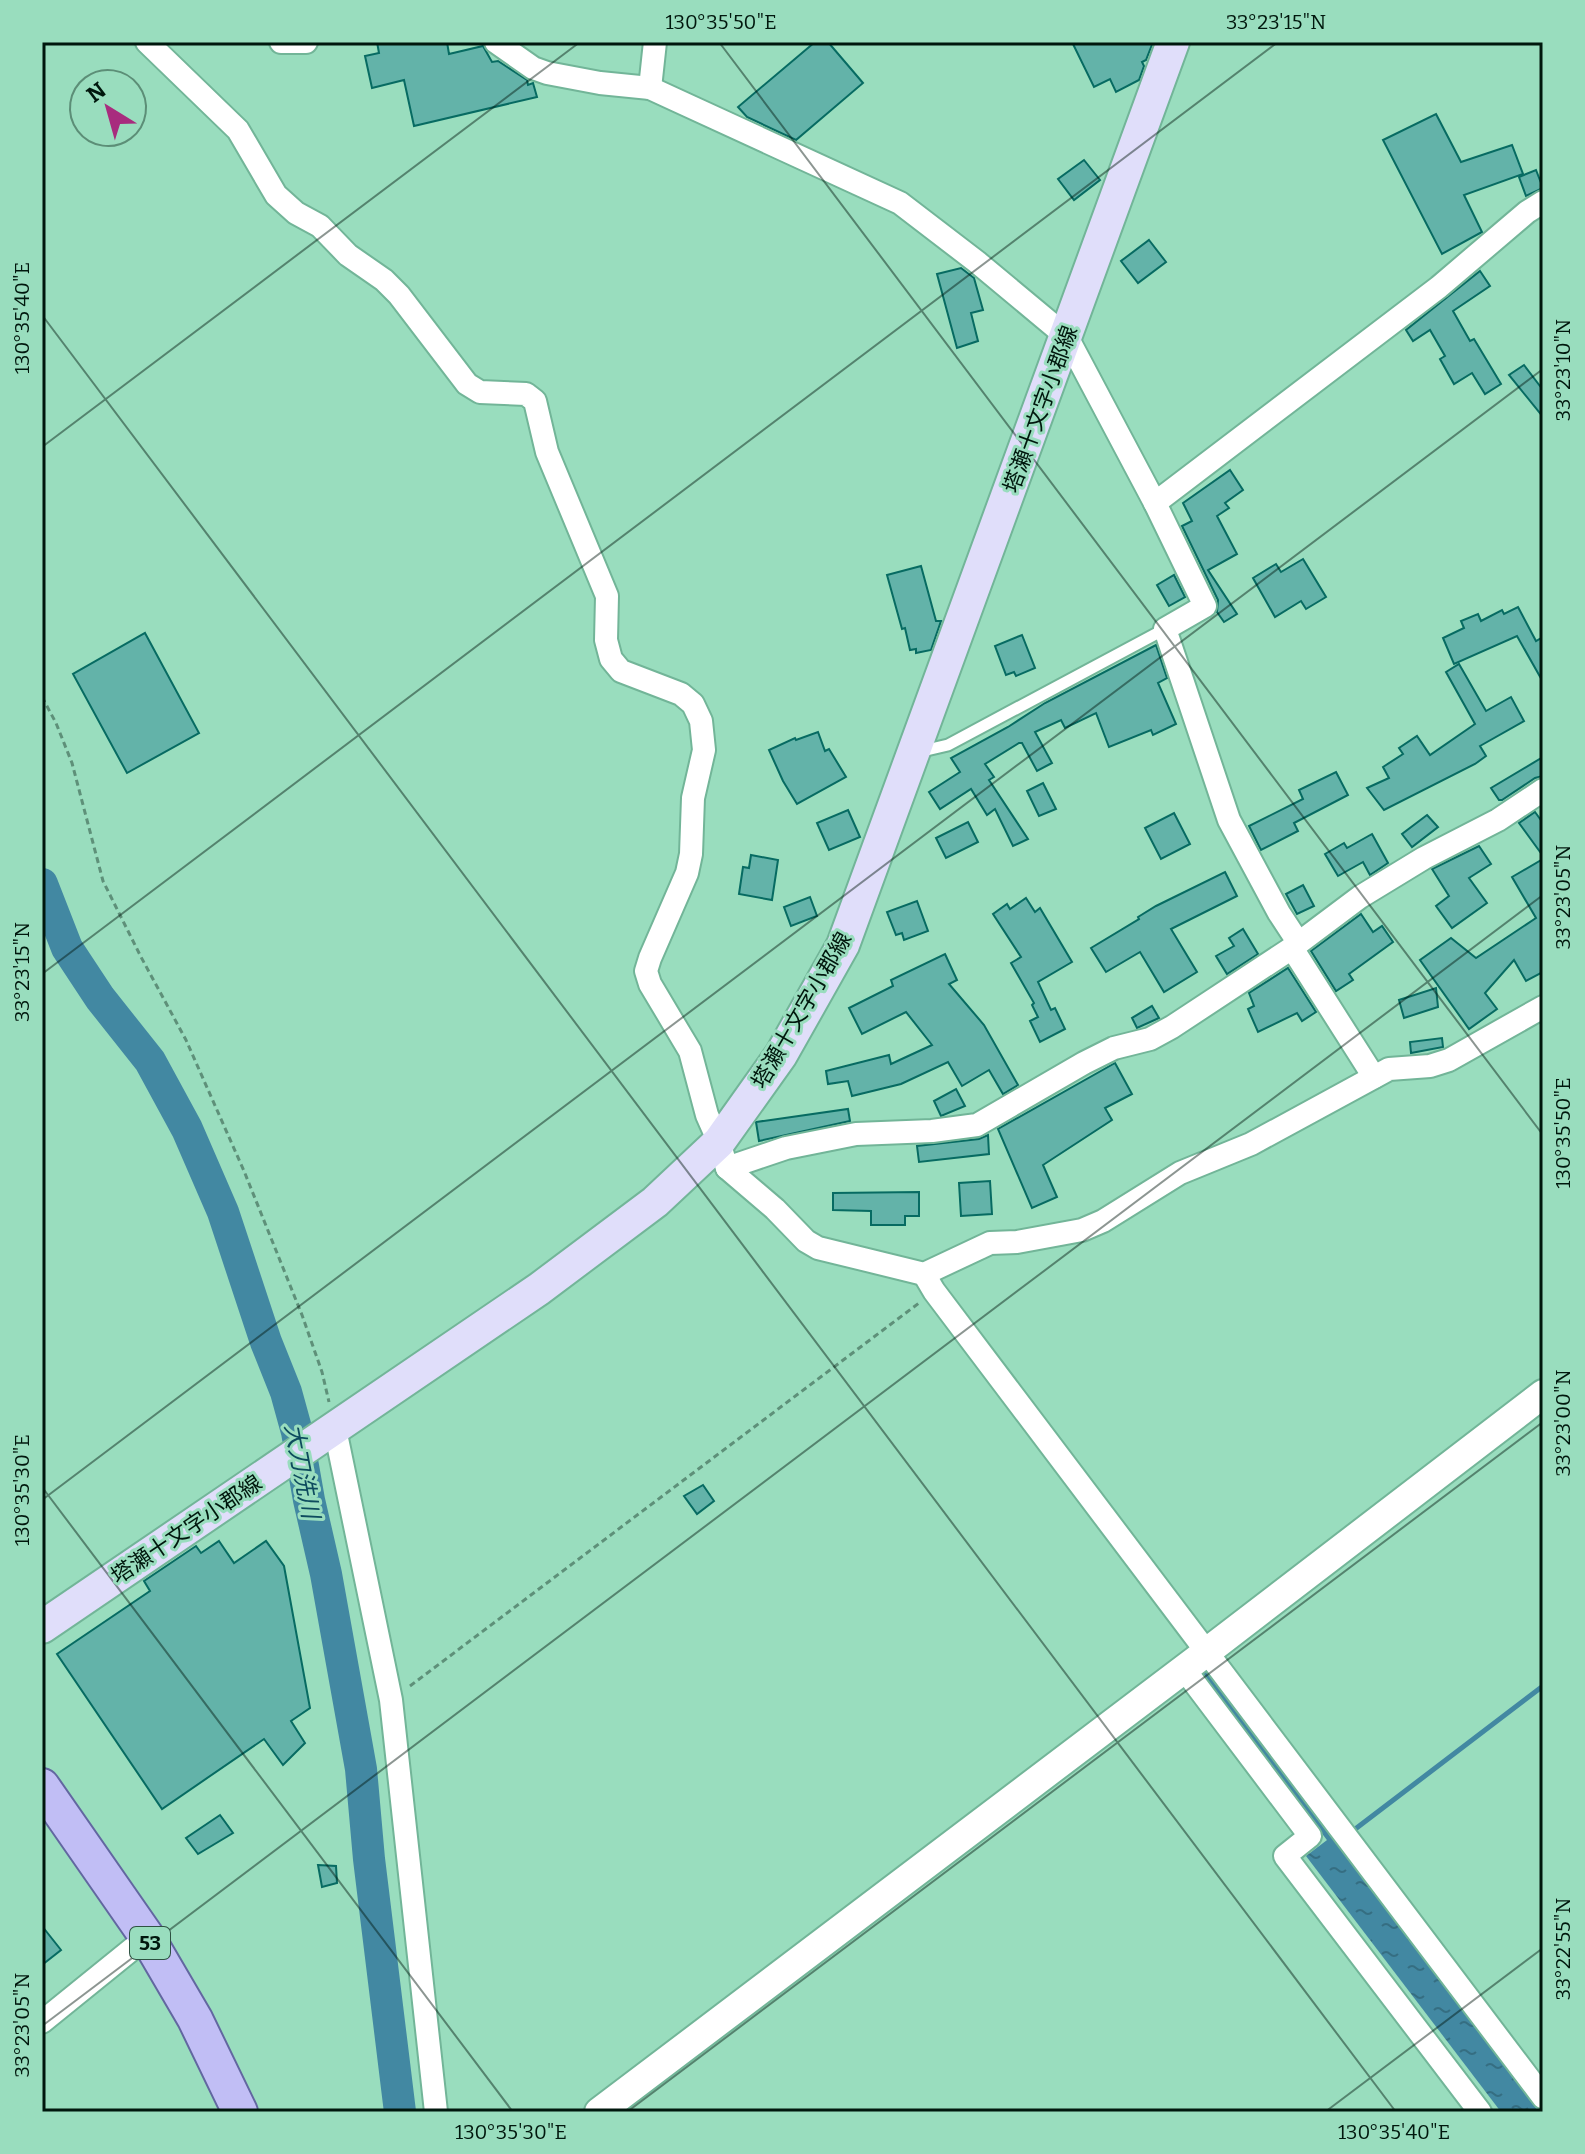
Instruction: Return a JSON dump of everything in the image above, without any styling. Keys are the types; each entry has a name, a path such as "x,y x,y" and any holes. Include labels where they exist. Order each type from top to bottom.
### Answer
{"main road":[{"name":"塔瀬十文字小郡線","path":"42,1627 539,1289 723,1155 843,945 1173,42"},
{"name":"53","path":"42,1786 147,1937 195,2019 240,2112"}],"street":[{"path":"147,42 238,130 276,195 296,213 320,226 348,255 384,280 399,295 467,384 480,392 526,394 535,401 547,452 607,596 606,640 611,659 621,671 681,694 693,704 701,721 704,750 693,798 691,854 687,873 646,971 650,984 690,1051 707,1115 723,1155 806,1241 818,1248 929,1282 1543,2097"},
{"path":"281,42 306,42"},
{"path":"496,42 533,68 547,73 650,88 900,203 1067,337 1155,503 1205,606 1165,629 1229,820 1295,945 1374,1077"},
{"path":"650,88 655,42"},
{"path":"1155,503 1439,287 1543,202"},
{"path":"723,1155 786,1148 856,1134 932,1131 977,1125 1084,1063 1114,1048 1150,1039 1172,1027 1295,945 1360,897 1424,858 1498,820 1543,790"},
{"path":"929,1282 990,1243 1042,1238 1082,1230 1103,1221 1180,1173 1251,1144 1389,1069 1430,1066 1449,1060 1543,1007"},
{"path":"599,2112 1543,1394"},
{"path":"331,1432 391,1700 436,2112"},
{"path":"1184,1669 1310,1836 1285,1856 1479,2111"},
{"path":"42,2022 147,1937"}],"lane":[{"path":"914,753 948,745 1165,629"}],"path":[{"path":"42,697 72,763 103,881 186,1040 244,1171 317,1358 331,1432"},
{"path":"391,1700 929,1282"}],"water":[{"path":"1331,1837 1539,2112 1501,2112 1306,1856"}],"building":[{"path":"377,42 447,42 449,54 483,46 492,62 498,61 527,80 528,85 533,83 537,97 414,126 404,80 372,88 365,56 379,53"},
{"path":"815,42 828,42 863,83 796,140 747,117 738,107"},
{"path":"1072,42 1153,42 1146,60 1142,62 1144,66 1139,80 1116,92 1110,79 1094,87"},
{"path":"1436,114 1461,162 1512,145 1523,174 1464,195 1482,232 1442,254 1383,140"},
{"path":"1084,160 1100,180 1074,200 1058,179"},
{"path":"1536,170 1543,188 1526,196 1519,177"},
{"path":"1149,240 1166,262 1138,283 1121,261"},
{"path":"961,268 974,278 983,310 971,313 978,341 957,348 937,274"},
{"path":"1480,271 1490,286 1453,311 1501,384 1485,394 1472,373 1454,384 1440,359 1445,356 1430,330 1413,341 1406,330"},
{"path":"1524,365 1543,390 1543,417 1509,375"},
{"path":"1230,470 1243,490 1225,503 1229,508 1217,516 1237,554 1208,570 1237,614 1224,622 1217,612 1218,600 1182,526 1192,521 1183,503"},
{"path":"1303,559 1326,597 1306,609 1301,601 1275,617 1253,578 1276,564 1281,572"},
{"path":"921,566 936,621 941,621 931,650 916,653 916,649 910,650 905,628 902,629 887,575"},
{"path":"1174,575 1185,597 1169,606 1157,585"},
{"path":"1518,607 1536,641 1543,637 1543,682 1517,636 1454,664 1443,638 1464,628 1461,621 1478,614 1481,621 1502,610 1504,614"},
{"path":"145,633 199,733 127,773 73,674"},
{"path":"1022,635 1035,668 1016,676 1014,672 1006,675 995,646"},
{"path":"1156,645 1167,678 1158,683 1176,724 1153,735 1151,730 1109,747 1096,713 1065,728 1061,720 1035,732 1052,763 1037,771 1022,743 1019,743 985,764 994,777 989,780 1028,839 1013,846 995,809 987,815 971,789 940,809 929,792 960,772 951,758 1045,703"},
{"path":"1459,664 1486,711 1511,697 1524,721 1480,746 1486,756 1475,764 1384,810 1367,788 1389,778 1383,767 1403,754 1399,748 1417,736 1430,755 1475,724 1446,672"},
{"path":"818,732 825,751 829,749 846,777 797,804 769,750"},
{"path":"1543,757 1543,776 1499,800 1491,788"},
{"path":"1336,772 1348,795 1294,823 1298,831 1261,850 1249,826 1303,799 1299,790"},
{"path":"1043,783 1056,809 1039,816 1027,791"},
{"path":"848,810 860,837 829,850 817,823"},
{"path":"1535,812 1543,823 1543,856 1519,823"},
{"path":"1174,813 1190,844 1161,859 1145,828"},
{"path":"1427,815 1438,827 1412,847 1402,834"},
{"path":"968,822 978,842 946,858 936,838"},
{"path":"1372,834 1388,863 1370,875 1363,862 1338,876 1325,854 1344,843 1347,848"},
{"path":"1479,846 1491,864 1469,878 1487,903 1452,928 1436,906 1449,896 1432,869"},
{"path":"751,855 778,860 772,900 739,894 743,867 749,868"},
{"path":"1543,859 1543,972 1526,981 1514,960 1485,993 1497,1009 1469,1029 1420,960 1451,938 1476,958 1536,918 1512,877"},
{"path":"1225,872 1237,896 1171,929 1197,972 1164,992 1140,952 1106,972 1091,948 1156,906"},
{"path":"1303,885 1314,906 1297,914 1286,894"},
{"path":"810,897 817,916 791,926 784,907"},
{"path":"1026,898 1035,912 1040,908 1072,962 1038,982 1051,1010 1055,1008 1065,1029 1040,1042 1030,1021 1038,1017 1032,1005 1034,1003 1011,963 1021,957 993,914 1007,904 1010,909"},
{"path":"917,901 928,931 904,940 902,933 896,935 887,912"},
{"path":"1361,914 1373,932 1382,926 1393,942 1349,974 1353,980 1336,991 1311,951"},
{"path":"1243,929 1258,954 1227,974 1216,956 1234,946 1229,938"},
{"path":"945,954 957,980 949,984 984,1025 1018,1085 1003,1094 989,1070 962,1086 948,1062 901,1084 852,1096 848,1081 828,1084 826,1071 889,1055 891,1064 932,1045 906,1012 862,1034 849,1008 893,986 891,980"},
{"path":"1288,968 1316,1012 1302,1021 1297,1013 1258,1032 1248,1009 1254,1006 1249,993"},
{"path":"1436,988 1438,1007 1404,1018 1399,1000"},
{"path":"1152,1006 1159,1018 1137,1028 1132,1018"},
{"path":"1442,1038 1443,1047 1411,1053 1410,1042"},
{"path":"1115,1063 1132,1094 1105,1108 1112,1120 1043,1165 1057,1197 1032,1208 998,1129"},
{"path":"956,1089 965,1106 941,1116 934,1101"},
{"path":"848,1109 850,1121 759,1141 756,1122"},
{"path":"988,1135 989,1154 919,1162 917,1146 979,1139"},
{"path":"990,1181 992,1214 961,1216 959,1183"},
{"path":"919,1192 919,1216 905,1216 905,1225 871,1225 871,1211 833,1210 833,1193"},
{"path":"703,1485 714,1501 697,1514 684,1496"},
{"path":"219,1541 234,1563 266,1541 284,1566 310,1708 291,1721 305,1743 283,1765 264,1739 162,1809 57,1654 150,1591 144,1581 196,1546 201,1553"},
{"path":"220,1815 233,1833 198,1854 186,1838"},
{"path":"318,1865 336,1866 337,1883 322,1887"},
{"path":"42,1926 61,1950 42,1965"}],"waterway":[{"name":"大刀洗川","path":"42,884 67,948 100,998 150,1061 187,1129 223,1212 286,1392 326,1574 361,1769 400,2112"},
{"path":"1204,1672 1333,1844"},
{"path":"1350,1833 1543,1686"}]}
